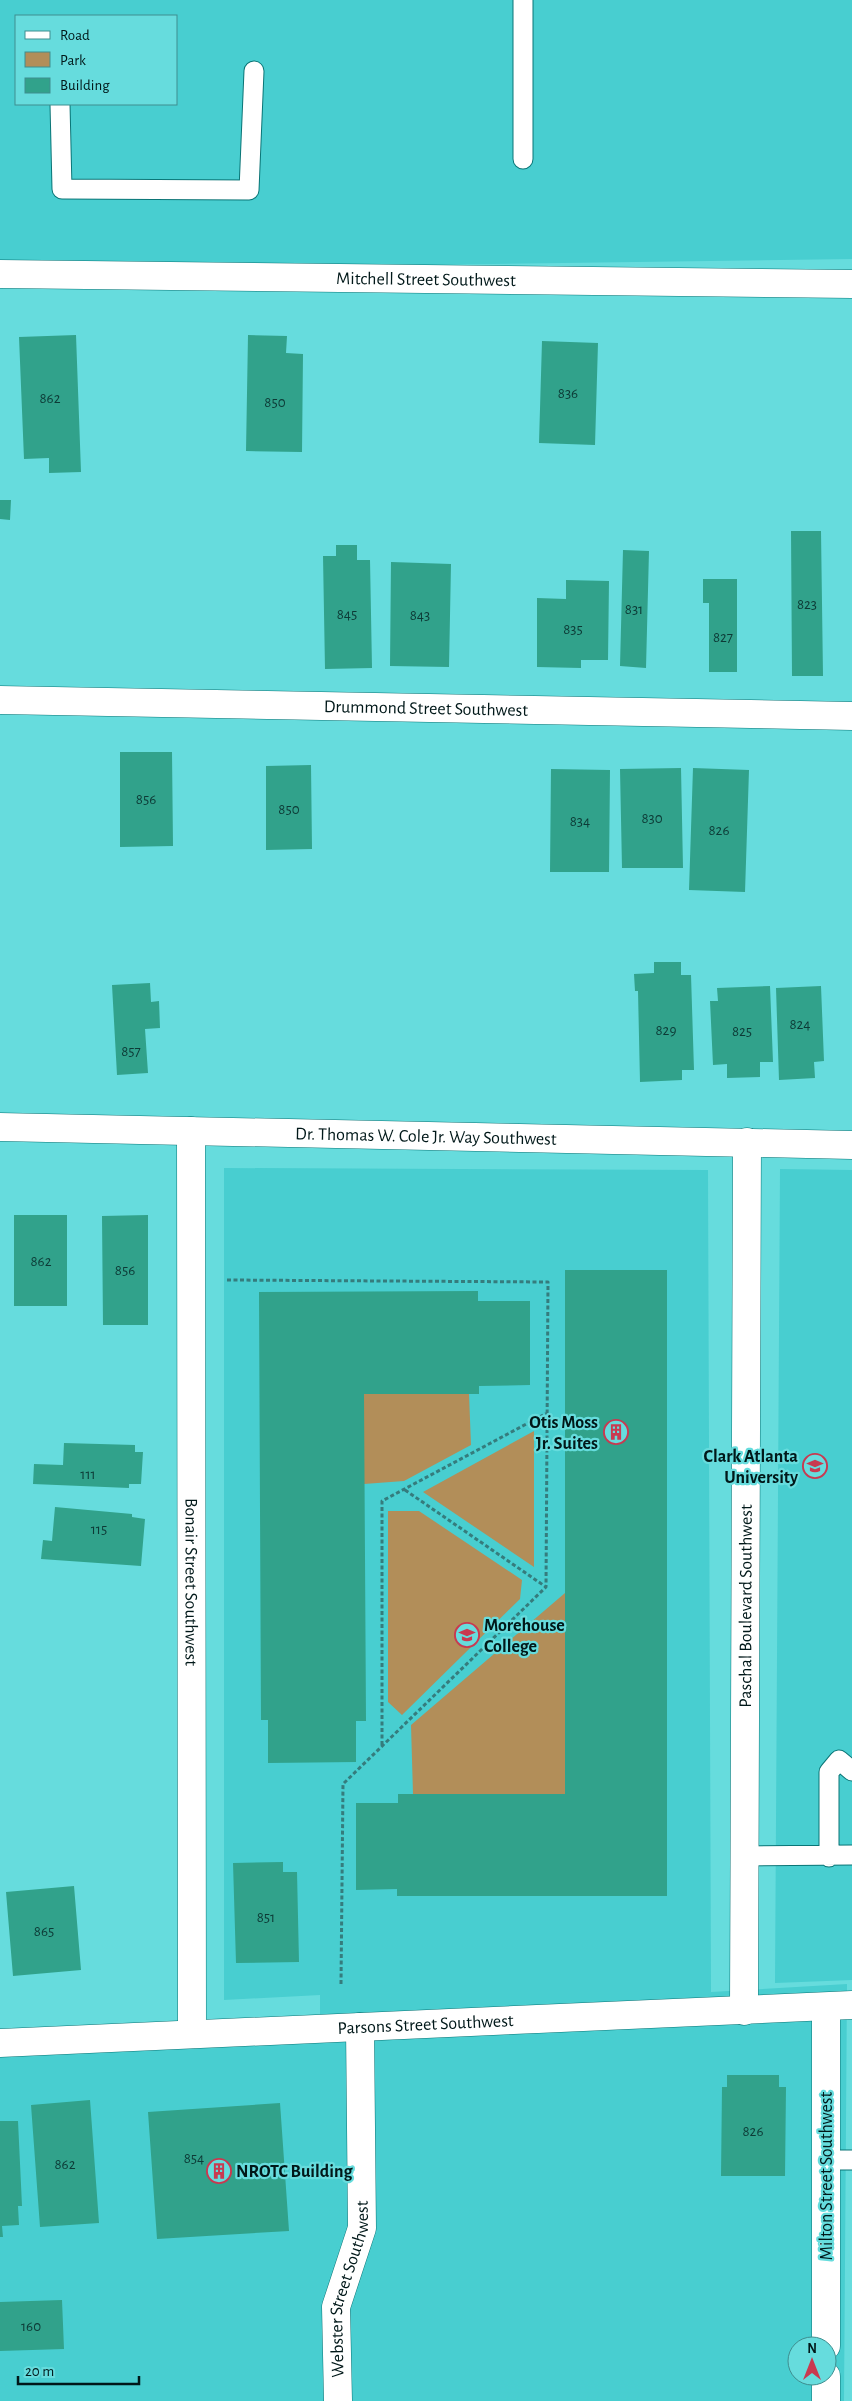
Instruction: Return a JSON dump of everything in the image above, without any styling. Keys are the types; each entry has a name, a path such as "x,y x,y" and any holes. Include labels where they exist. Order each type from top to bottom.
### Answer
{"street":[{"name":"Mitchell Street Southwest","path":"0,274 852,284"},
{"name":"Drummond Street Southwest","path":"0,700 852,716"},
{"name":"Dr. Thomas W. Cole Jr. Way Southwest","path":"0,1127 852,1145"},
{"name":"Bonair Street Southwest","path":"191,1131 192,2034"},
{"name":"Paschal Boulevard Southwest","path":"744,2011 747,1142"},
{"name":"Parsons Street Southwest","path":"0,2043 839,2006"},
{"name":"Milton Street Southwest","path":"827,2336 839,2160 839,2006"},
{"name":"Webster Street Southwest","path":"338,2401 336,2306 362,2228 360,2027"},
{"path":"826,2386 826,2401"}],"lane":[{"path":"523,0 523,159"},
{"path":"60,105 62,189 248,190 254,71"},
{"path":"829,1857 829,1772 839,1760 852,1771"},
{"path":"745,1856 829,1857 852,1855"}],"path":[{"path":"225,1280 548,1282 546,1587 343,1784 341,1984"},
{"path":"382,1746 382,1501 547,1413"},
{"path":"405,1490 546,1587"}],"shaded area":[{"path":"0,0 852,0 852,259 0,271"},
{"name":"Morehouse College","path":"224,1168 708,1170 711,1992 847,1984 844,2401 0,2401 0,2034 320,2015 320,1995 224,2000"},
{"name":"Clark Atlanta University","path":"780,1169 852,1170 852,1980 775,1983"}],"green space":[{"path":"364,1394 469,1394 471,1445 404,1481 364,1484"},
{"path":"534,1431 534,1567 423,1492"},
{"path":"388,1511 419,1511 522,1580 520,1599 402,1715 388,1702"},
{"path":"565,1593 565,1794 413,1794 411,1725"}],"building":[{"path":"76,335 81,472 49,473 49,458 24,459 19,337"},
{"path":"248,335 287,336 286,353 303,354 302,452 246,451"},
{"path":"542,341 598,343 595,445 539,443"},
{"path":"0,500 11,500 10,520 0,519"},
{"path":"791,531 821,531 823,676 792,676"},
{"path":"336,545 357,545 357,560 370,560 372,668 325,669 323,556 336,556"},
{"path":"623,550 649,551 646,668 620,666"},
{"path":"391,562 451,564 449,667 390,666"},
{"path":"703,579 737,579 737,672 709,672 709,603 703,603"},
{"path":"566,580 609,581 608,660 581,660 581,668 537,667 537,598 566,599"},
{"path":"120,752 172,752 173,846 120,847"},
{"path":"311,765 312,849 266,850 266,766"},
{"path":"681,768 683,868 622,868 620,769"},
{"path":"693,768 749,770 745,892 689,890"},
{"path":"551,769 610,770 609,872 550,872"},
{"path":"654,962 681,962 681,975 691,975 694,1070 682,1070 682,1080 640,1082 638,991 635,991 634,974 654,973"},
{"path":"150,983 151,1002 159,1001 160,1028 145,1029 148,1073 117,1075 112,985"},
{"path":"770,986 773,1062 760,1062 760,1077 727,1078 727,1064 713,1065 710,1001 718,1001 717,988"},
{"path":"821,986 824,1061 814,1062 815,1078 779,1080 776,988"},
{"path":"14,1215 67,1215 67,1306 14,1306"},
{"path":"148,1215 148,1325 103,1325 102,1216"},
{"name":"Otis Moss Jr. Suites","path":"565,1270 667,1270 667,1896 397,1896 397,1889 356,1890 356,1803 398,1803 398,1794 565,1794"},
{"name":"Otis Moss Jr. Suites","path":"478,1291 478,1301 530,1301 530,1385 479,1386 479,1394 364,1394 366,1721 356,1721 356,1762 268,1763 268,1720 261,1720 259,1292"},
{"path":"64,1443 135,1445 135,1452 143,1452 141,1484 129,1484 129,1488 33,1484 34,1464 63,1465"},
{"path":"55,1507 132,1514 132,1517 145,1519 141,1566 41,1559 43,1540 52,1541"},
{"path":"283,1862 283,1872 297,1872 299,1962 236,1963 233,1863"},
{"path":"74,1886 81,1970 13,1976 6,1892"},
{"path":"727,2075 779,2075 779,2087 786,2087 785,2176 721,2176 722,2087 727,2087"},
{"path":"90,2100 99,2223 40,2227 31,2105"},
{"name":"NROTC Building","path":"280,2103 289,2231 157,2239 148,2112"},
{"path":"0,2121 18,2121 22,2206 18,2206 19,2225 2,2226 3,2237 0,2237"},
{"path":"62,2300 64,2349 0,2351 0,2302"}],"place":[{"name":"Otis Moss Jr. Suites","path":"616,1432"},
{"name":"Clark Atlanta University","path":"815,1466"},
{"name":"Morehouse College","path":"467,1635"},
{"name":"NROTC Building","path":"219,2171"}]}
